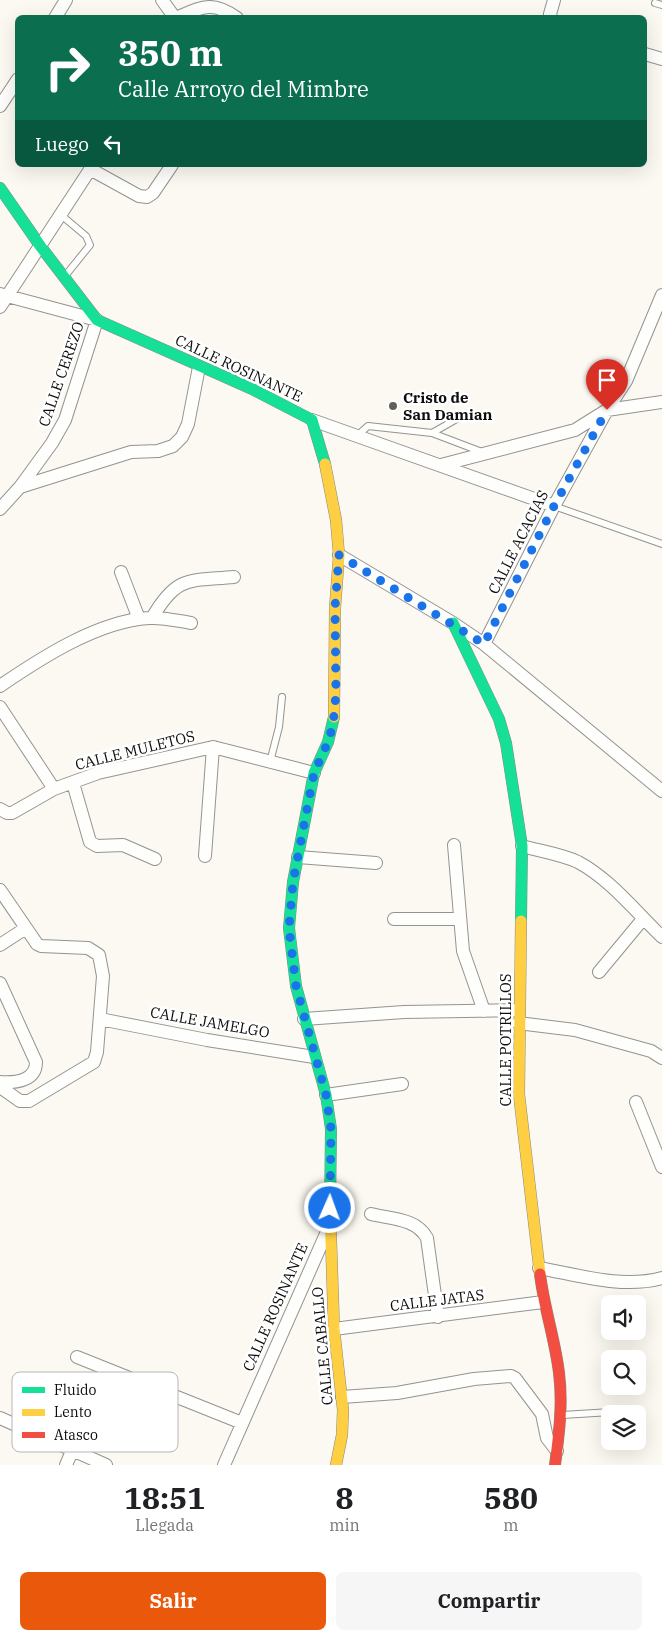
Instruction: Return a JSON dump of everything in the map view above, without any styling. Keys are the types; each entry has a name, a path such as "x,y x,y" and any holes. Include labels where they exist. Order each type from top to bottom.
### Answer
{"street":[{"path":"58,15 66,0"},
{"path":"162,0 173,15"},
{"path":"550,15 554,0"},
{"path":"182,15 203,6 221,7 232,15"},
{"path":"647,55 662,59"},
{"path":"0,106 15,84"},
{"path":"97,320 2,299 41,247 91,167 139,196 147,197 153,193 171,167"},
{"name":"CALLE ROSINANTE","path":"0,188 41,247 97,320 252,389 312,420 322,448 333,493 339,555 335,608 333,725 328,742 314,773 290,903 289,928 296,986 326,1095 332,1156 330,1225 224,1465"},
{"name":"CALLE ACACIAS","path":"484,644 554,506 607,410 626,381 657,322 662,295"},
{"name":"CALLE CEREZO","path":"0,509 20,487 52,443 65,420 97,320"},
{"path":"20,487 131,452 158,452 173,446 182,437 188,424 199,367"},
{"path":"441,465 575,430 607,410 662,402"},
{"path":"312,420 554,506"},
{"path":"339,555 453,623 484,644 662,791"},
{"path":"121,572 146,618"},
{"path":"146,618 164,596 176,587 190,581 234,577"},
{"path":"0,686 39,660 91,635 146,618 192,623"},
{"name":"CALLE POTRILLOS","path":"453,623 499,719 506,743 522,846 518,1023 519,1094 543,1302 555,1352 561,1415 556,1465"},
{"path":"0,706 54,789"},
{"path":"205,856 213,748"},
{"name":"CALLE MULETOS","path":"0,809 7,813 12,813 54,789 73,782 98,774 213,748 314,773"},
{"path":"73,782 89,840 95,846 123,845 155,859"},
{"path":"454,845 459,919 467,968 484,1011"},
{"path":"522,846 576,861 588,868 662,937"},
{"path":"298,857 376,863"},
{"path":"0,890 37,944 41,946 88,948 99,956 103,976 97,1057 86,1068 29,1100 20,1101 0,1087"},
{"path":"394,919 459,919"},
{"path":"599,972 643,919"},
{"path":"0,945 26,928"},
{"path":"0,983 36,1062 36,1069 31,1076 18,1083 0,1082"},
{"path":"304,1019 404,1012 519,1010"},
{"name":"CALLE JAMELGO","path":"100,1019 207,1040 314,1056"},
{"path":"518,1023 576,1030 651,1051 662,1058"},
{"path":"326,1095 402,1084"},
{"path":"636,1102 662,1167"},
{"path":"371,1214 415,1224 423,1230 427,1238 438,1317"},
{"name":"CALLE CABALLO","path":"330,1225 334,1329 342,1397 342,1434 336,1465"},
{"path":"539,1268 623,1282 647,1282 662,1278"},
{"name":"CALLE JATAS","path":"334,1329 543,1302"},
{"path":"77,1357 114,1372"},
{"path":"342,1397 397,1393 474,1379 511,1376 515,1378 542,1414 547,1438 557,1450"},
{"path":"178,1397 242,1423"},
{"path":"0,1418 12,1424"},
{"path":"66,1465 72,1452"},
{"path":"74,1452 106,1465"}],"lane":[{"path":"655,3 662,5"},
{"path":"61,215 86,236 90,245 64,277"},
{"path":"432,433 462,416"},
{"path":"358,435 368,426 432,433 487,454"},
{"path":"554,506 662,544"},
{"path":"270,762 279,727 282,697"},
{"path":"561,1415 601,1413"}],"traffic: fast":[{"path":"0,188 41,247 97,320 252,389 312,420 325,464"},
{"path":"453,623 499,719 506,743 522,846 521,921"},
{"path":"330,1210 331,1129 326,1095 296,986 289,928 293,882 314,773 328,742 334,717"}],"traffic: slow":[{"path":"325,464 336,520 339,555 335,608 334,717"},
{"path":"521,921 519,1094 540,1274"},
{"path":"330,1210 334,1329 343,1410 342,1435 336,1465"}],"traffic: jam":[{"path":"540,1274 557,1360 561,1396 555,1465"}],"place":[{"name":"Cristo de San Damian","path":"393,406"}],"route":[{"path":"330,1208 331,1129 326,1095 296,986 290,949 289,928 293,882 314,773 328,742 333,725 336,694 335,608 339,555 453,623 484,644 554,506 607,410"}]}
